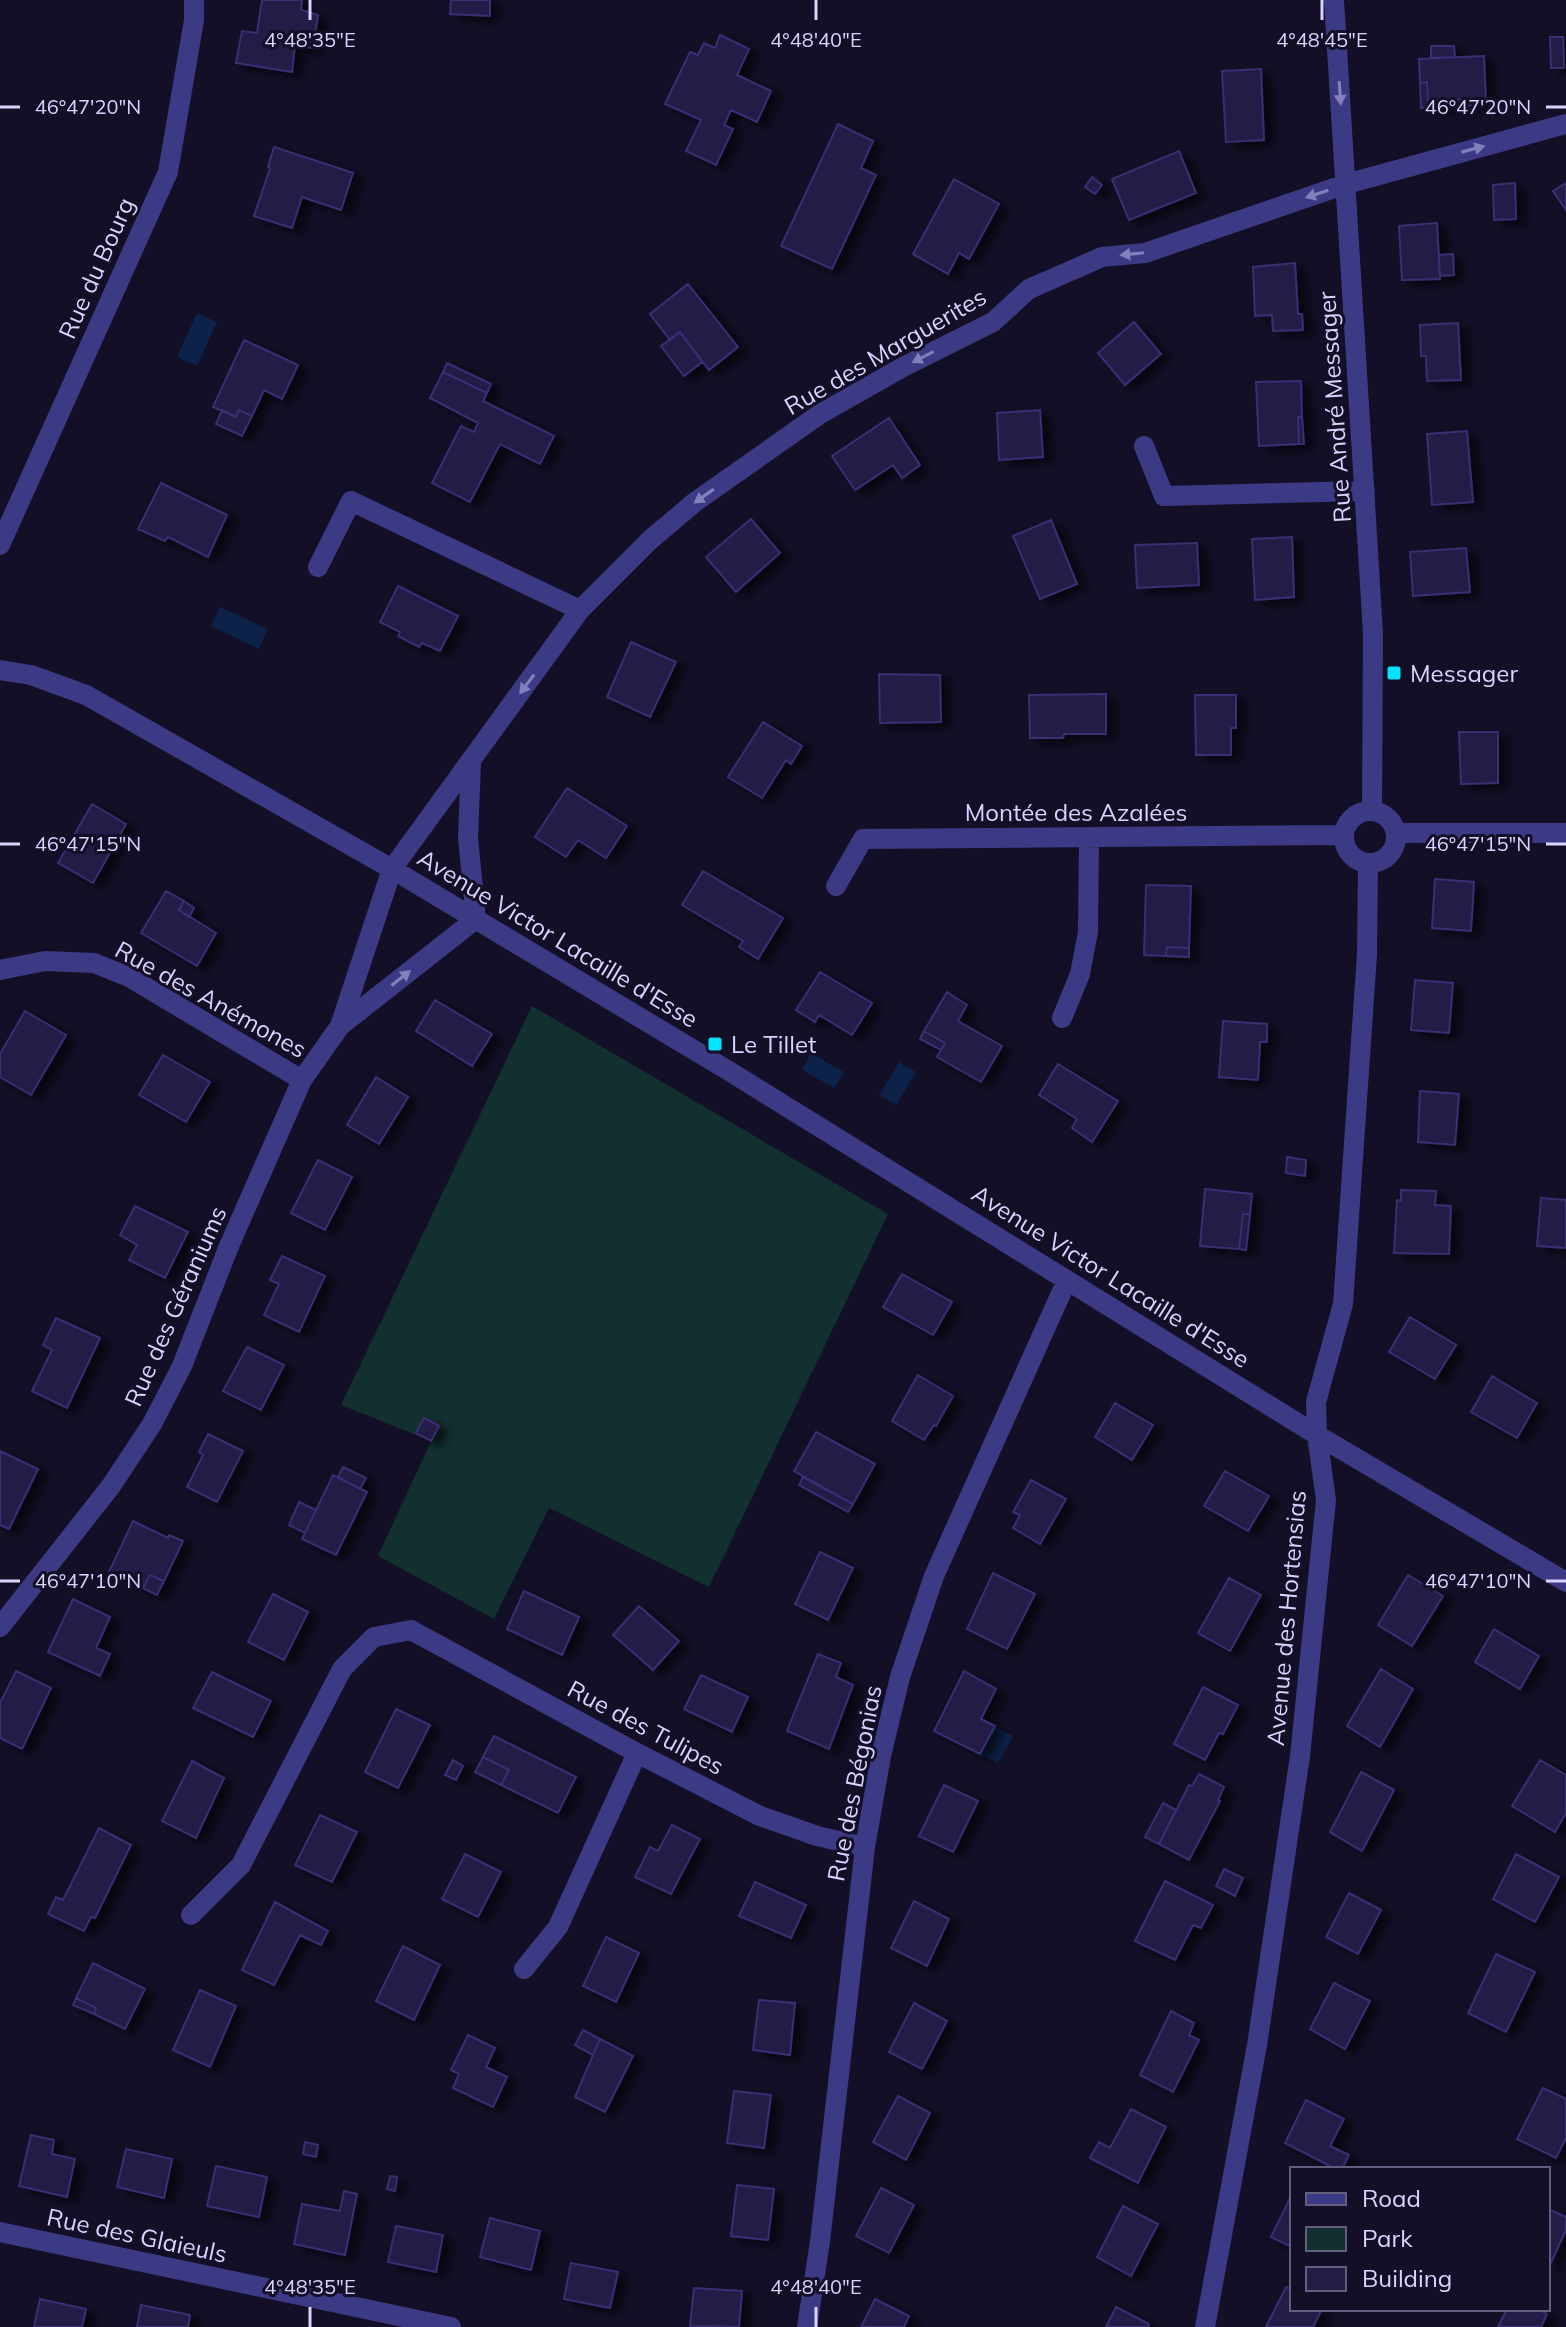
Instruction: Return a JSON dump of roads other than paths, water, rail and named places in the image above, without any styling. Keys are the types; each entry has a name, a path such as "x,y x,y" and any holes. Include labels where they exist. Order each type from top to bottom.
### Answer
{"street":[{"name":"Rue du Bourg","path":"0,545 168,172 194,20 194,0"},
{"name":"Rue André Messager","path":"1334,0 1373,633 1372,811"},
{"name":"Rue des Marguerites","path":"392,869 580,610 650,540 695,502 820,414 903,367 993,322 1029,289 1102,257 1145,253 1346,184 1566,124"},
{"path":"1144,446 1164,496 1365,491"},
{"path":"318,567 351,501 580,610"},
{"name":"Avenue Victor Lacaille d'Esse","path":"0,670 31,675 86,695 392,869 743,1079 1317,1435 1566,1582"},
{"path":"471,762 468,838 476,919"},
{"path":"1372,811 1388,818 1396,833 1390,855 1368,863 1351,855 1344,835 1353,817 1372,811"},
{"path":"1396,833 1566,833"},
{"name":"Montée des Azalées","path":"836,886 863,839 1344,835"},
{"path":"1062,1018 1080,974 1088,932 1089,839"},
{"name":"Avenue des Hortensias","path":"1205,2327 1257,2045 1300,1756 1326,1500 1316,1402 1343,1304 1367,954 1368,863"},
{"name":"Rue des Géraniums","path":"340,1026 392,869"},
{"name":"Rue des Géraniums","path":"0,1627 111,1486 152,1424 182,1366 229,1246 302,1080 340,1026 476,919"},
{"name":"Rue des Anémones","path":"0,970 45,961 94,963 129,977 302,1080"},
{"name":"Rue des Bégonias","path":"807,2327 820,2241 865,1847 881,1756 900,1677 934,1576 1067,1280"},
{"path":"1277,1410 1301,1409 1316,1402"},
{"name":"Rue des Tulipes","path":"191,1915 241,1865 342,1669 374,1637 411,1630 760,1816 817,1836 865,1847"},
{"path":"524,1969 558,1927 637,1753"},
{"name":"Rue des Glaieuls","path":"0,2232 451,2327"}],"water":[{"path":"197,313 217,322 197,366 177,357"},
{"path":"220,607 268,629 259,649 211,626"},
{"path":"811,1053 844,1072 834,1088 802,1070"},
{"path":"899,1062 916,1072 896,1105 879,1095"},
{"path":"995,1726 1013,1736 998,1763 980,1754"}],"place":[{"name":"Messager","path":"1394,673"},
{"name":"Le Tillet","path":"715,1044"}]}
